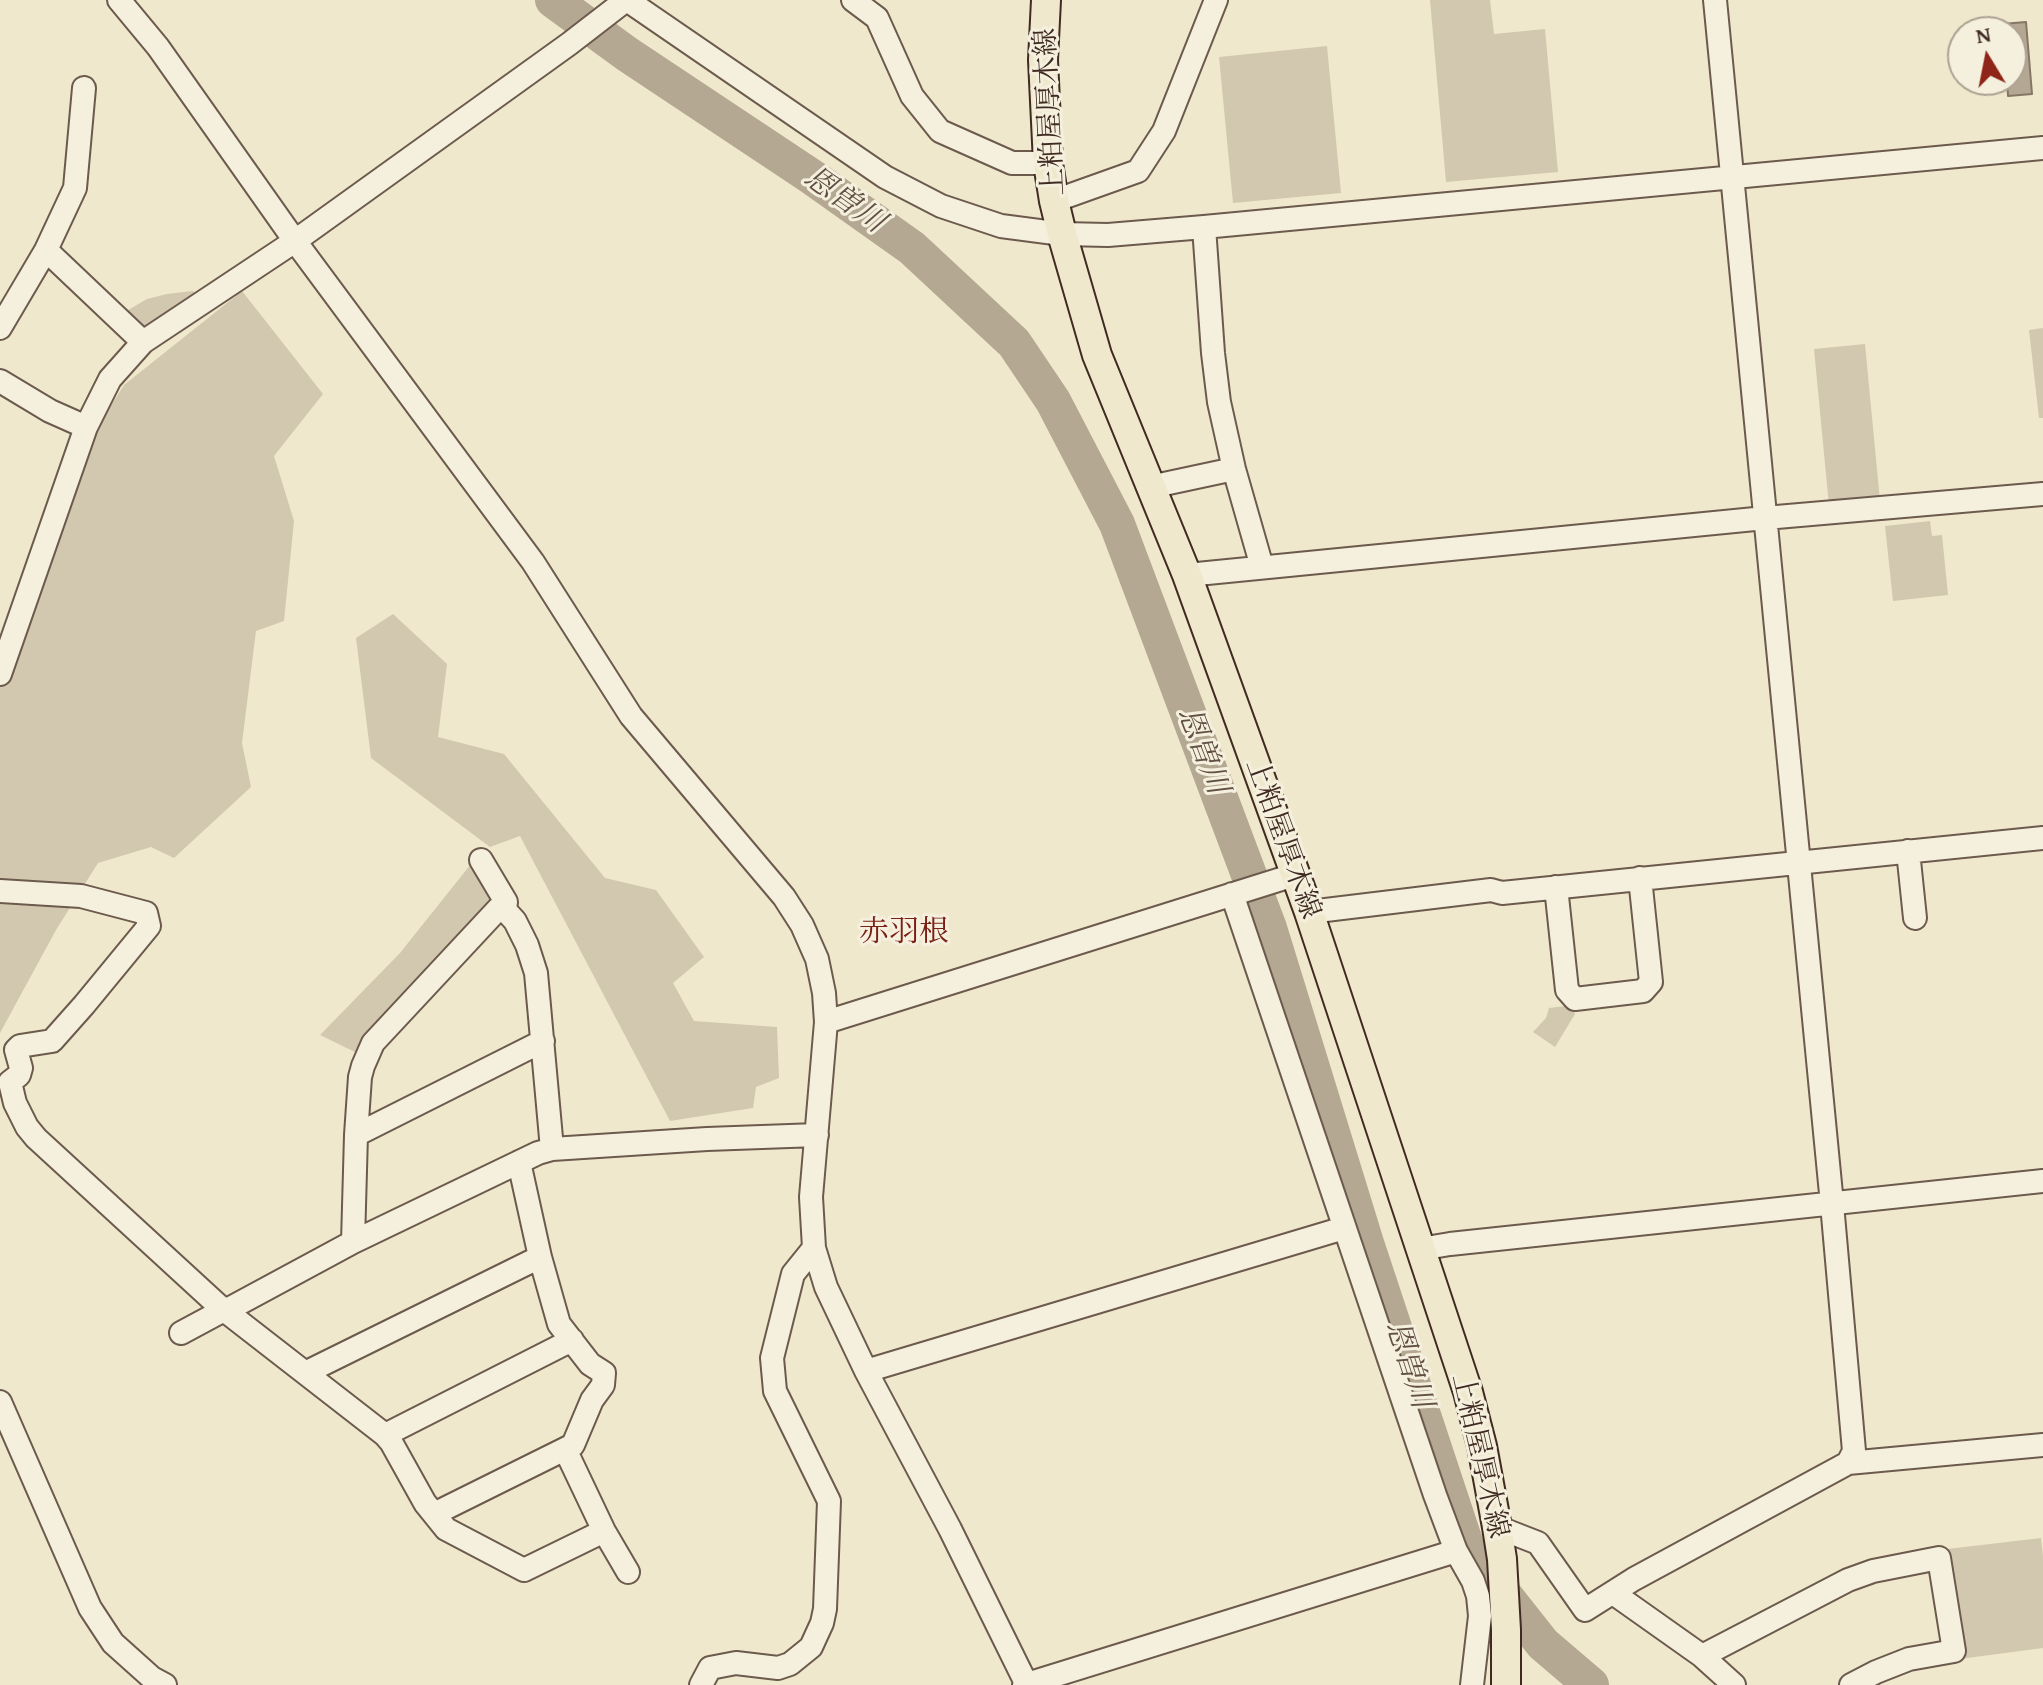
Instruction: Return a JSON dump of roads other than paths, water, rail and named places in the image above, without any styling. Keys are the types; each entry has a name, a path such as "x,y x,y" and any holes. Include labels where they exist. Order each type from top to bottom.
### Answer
{"main road":[{"name":"上粕屋厚木線","path":"1046,0 1043,60 1048,163 1062,234 1097,355 1187,575 1283,879 1309,912 1468,1392 1482,1446 1502,1559 1506,1685"}],"street":[{"path":"119,0 158,47 295,241 533,562 631,716 784,897 802,925 817,959 826,1022 811,1197 814,1248 826,1287 866,1371 950,1529 1026,1685 1456,1551"},
{"path":"853,0 877,18 912,96 940,131 1012,163 1048,163"},
{"path":"1054,201 1138,171 1164,131 1216,0"},
{"path":"1715,0 1832,1204 1854,1451 1848,1463"},
{"path":"0,674 86,427 110,379 143,342 295,241 622,3 885,177 941,206 1001,226 1062,234 1108,235 1204,227 2043,148"},
{"path":"0,328 46,250 75,188 84,88"},
{"path":"1204,227 1217,390 1234,469 1262,567"},
{"path":"46,250 143,342"},
{"path":"0,381 50,411 86,427"},
{"path":"1150,487 1234,469"},
{"path":"1187,575 2043,494"},
{"path":"1309,912 1491,890 1502,893 2043,838"},
{"path":"1908,851 1915,918"},
{"path":"481,860 506,902 505,910"},
{"path":"1556,887 1567,990 1575,999 1643,991 1651,982 1640,878"},
{"path":"826,1022 1283,879"},
{"path":"0,891 81,896 152,917 149,926 52,1041 20,1046 9,1060 21,1068 19,1075 5,1078 19,1114 36,1138 219,1306 385,1435 425,1503 446,1529 524,1570 604,1531"},
{"path":"1234,894 1344,1228 1456,1551 1478,1596 1480,1616 1472,1685"},
{"path":"353,1242 360,1077 373,1043 498,909 505,910 515,921 536,973 552,1149"},
{"path":"356,1135 543,1041"},
{"path":"181,1333 353,1242 538,1153 552,1149 707,1139 817,1135"},
{"path":"434,1514 573,1445 592,1400 603,1385 604,1373 590,1364 559,1324 519,1162"},
{"path":"1420,1249 2043,1181"},
{"path":"866,1371 1344,1228"},
{"path":"701,1685 710,1668 736,1663 778,1668 790,1664 811,1647 822,1623 829,1501 775,1391 772,1358 793,1274 814,1248"},
{"path":"307,1372 540,1257"},
{"path":"385,1435 572,1340"},
{"path":"0,1402 90,1608 113,1643 152,1678 165,1685"},
{"path":"1497,1527 1538,1543 1585,1610 1634,1579 1848,1463 2043,1445"},
{"path":"565,1449 604,1531 628,1572"},
{"path":"1702,1656 1848,1580 1873,1571 1939,1558 1954,1651 1909,1659 1851,1685"},
{"path":"1613,1593 1702,1656 1734,1685"}],"waterway":[{"name":"恩曽川","path":"553,0 912,248 1014,343 1053,401 1117,524 1269,928 1366,1243 1467,1548 1543,1644 1591,1685"}],"district":[{"name":"赤羽根","path":"904,933"}]}
